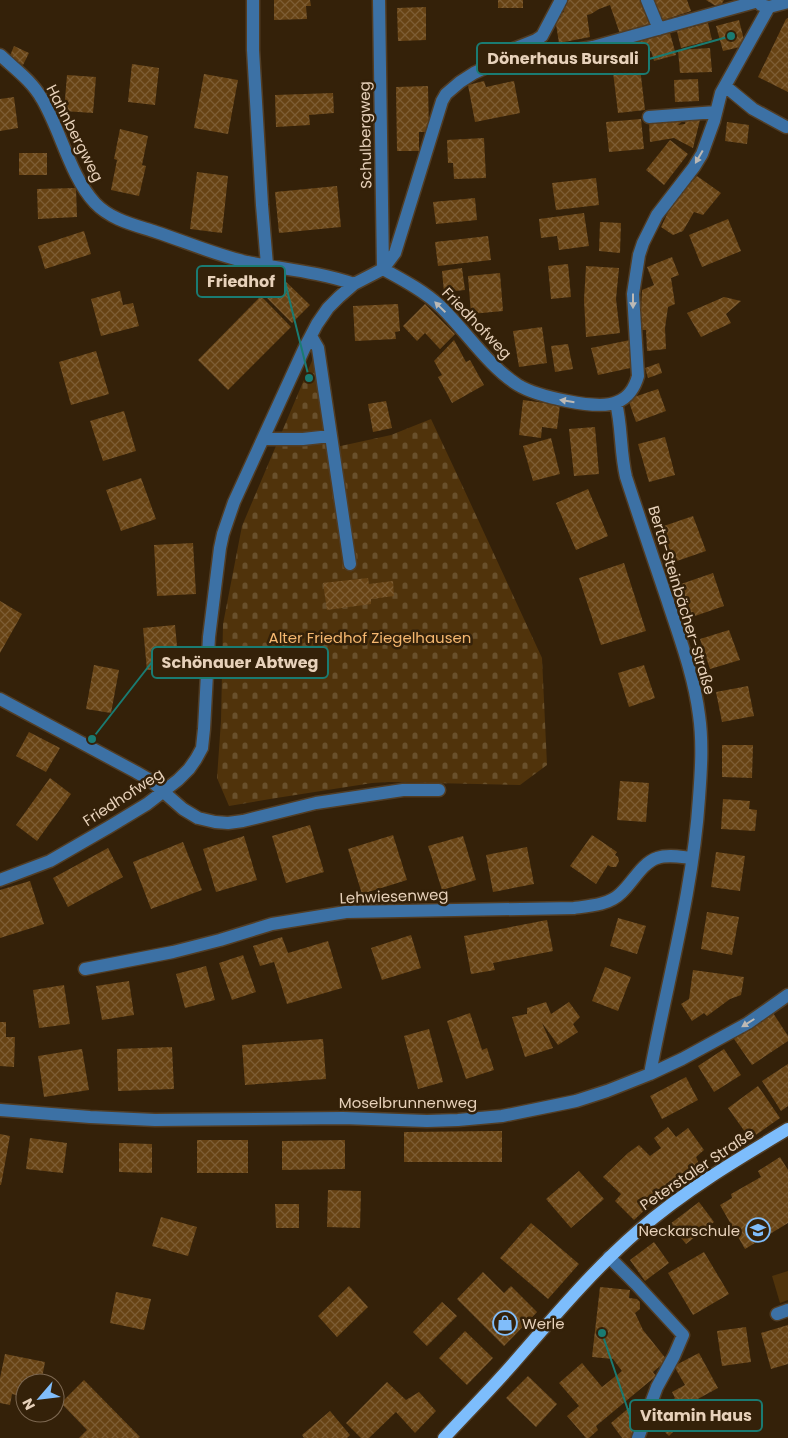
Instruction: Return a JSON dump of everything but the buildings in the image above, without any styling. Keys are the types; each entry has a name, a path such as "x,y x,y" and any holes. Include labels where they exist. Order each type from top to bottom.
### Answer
{"main road":[{"name":"Peterstaler Straße","path":"444,1438 504,1374 570,1296 609,1257 671,1204 713,1175 788,1129"}],"street":[{"path":"253,0 253,50 266,265"},
{"name":"Schulbergweg","path":"379,0 383,269"},
{"path":"491,65 496,56 542,36 561,0"},
{"path":"647,0 659,29"},
{"path":"383,269 398,246 444,97 460,82 491,65 593,47 753,1 769,7 788,2"},
{"path":"616,403 629,393 638,376 633,294 642,243 666,202 698,161 706,144 719,98 769,7"},
{"name":"Hahnbergweg","path":"0,55 27,80 41,97 81,183 95,203 106,213 129,223 224,256 322,274 354,284"},
{"path":"725,86 753,109 786,127"},
{"path":"649,117 716,112"},
{"name":"Friedhofweg","path":"0,880 50,861 147,804 189,769 202,748 209,637 220,548 225,527 234,502 311,336 328,308 354,284 383,269 432,299 496,367 518,385 533,392 557,399 593,404 616,403"},
{"path":"311,336 318,348 350,564"},
{"name":"Berta-Steinbächer-Straße","path":"616,403 626,477 677,629 697,704 701,735 697,829 670,978 650,1074"},
{"path":"263,439 303,440 330,436"},
{"path":"0,699 150,780 183,809 198,818 215,822 243,821 316,802 403,790 439,790"},
{"name":"Lehwiesenweg","path":"85,970 173,952 272,924 346,912 574,908 592,906 606,902 621,893 652,860 662,857 692,858"},
{"name":"Moselbrunnenweg","path":"0,1110 80,1117 155,1120 343,1118 458,1120 502,1116 576,1101 650,1074 748,1023 788,995"},
{"path":"609,1257 683,1335 660,1381 638,1438"}],"green space":[{"name":"Alter Friedhof Ziegelhausen","path":"314,356 327,449 391,435 431,419 542,658 547,765 520,785 372,783 229,806 217,778 221,721 223,624 242,526"},
{"path":"788,1271 788,1300 780,1303 772,1276"}],"place":[{"name":"Dönerhaus Bursali","path":"731,36"},
{"name":"Friedhof","path":"309,378"},
{"name":"Schönauer Abtweg","path":"92,739"},
{"name":"Neckarschule","path":"758,1230"},
{"name":"Werle","path":"505,1323"},
{"name":"Vitamin Haus","path":"602,1333"}]}
